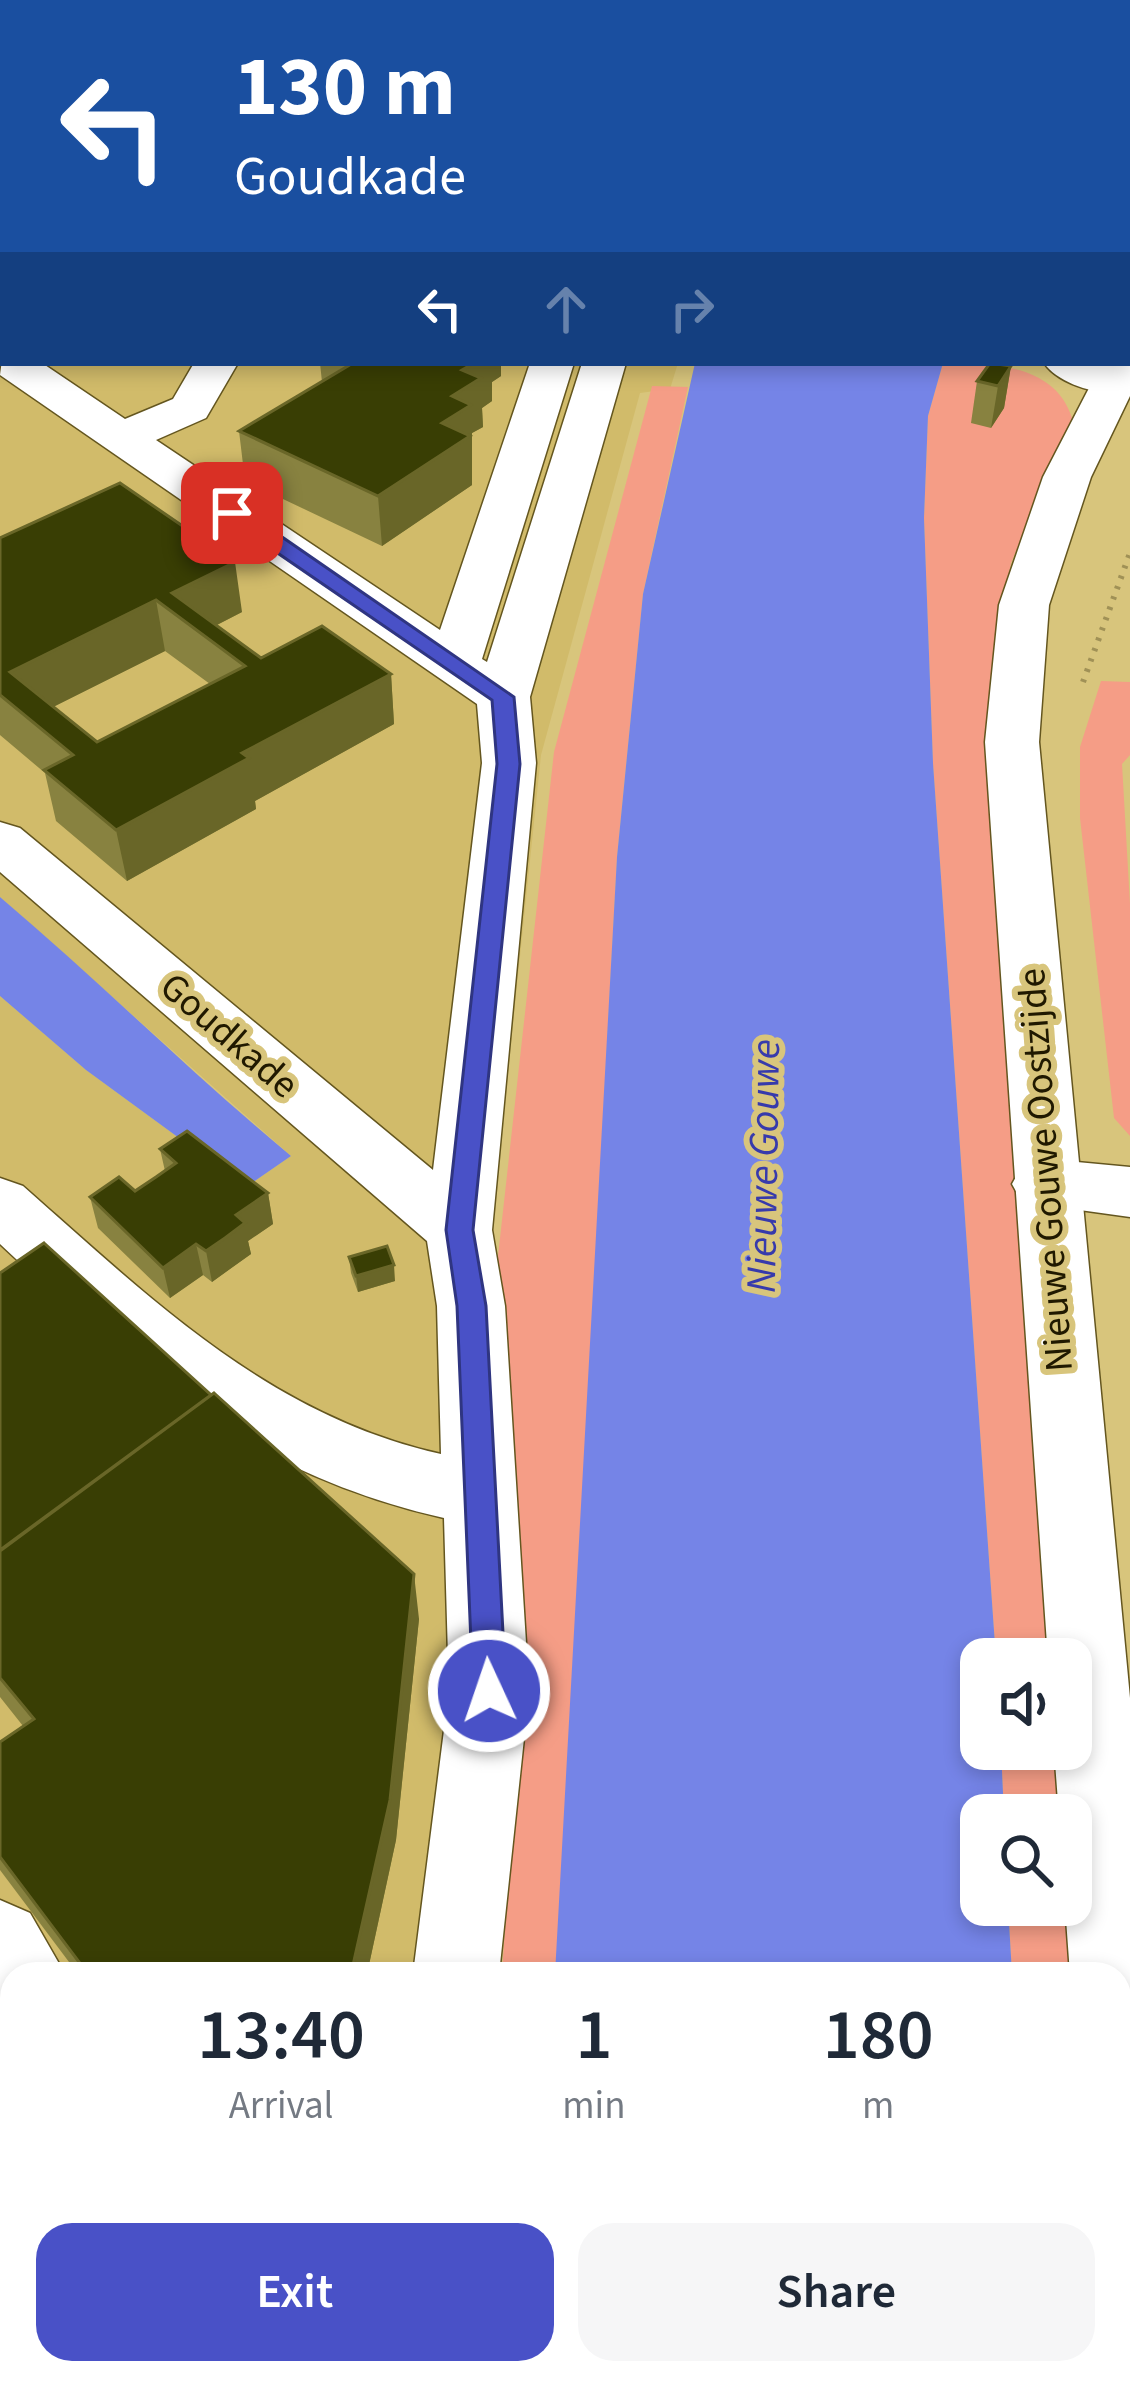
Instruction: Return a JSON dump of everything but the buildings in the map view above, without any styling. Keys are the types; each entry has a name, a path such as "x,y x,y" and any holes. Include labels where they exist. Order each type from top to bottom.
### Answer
{"main road":[{"path":"16,366 503,697"},
{"path":"121,438 190,408 214,366"},
{"path":"455,663 551,366"},
{"path":"457,1962 489,1691 472,1306 460,1230 509,764 503,697 603,366"},
{"name":"Nieuwe Gouwe Oostzijde","path":"1112,1962 1012,742 1024,605 1067,477 1117,366"},
{"name":"Goudkade","path":"0,841 460,1230"},
{"path":"1045,1184 1130,1192"},
{"path":"3,1206 153,1344 266,1418 332,1454 480,1495"}],"shaded area":[{"path":"0,366 677,366 670,389 640,393 541,755 487,1274 502,1863 499,1962 0,1962 0,996 86,1070 246,1187 291,1156 0,897"},
{"path":"942,366 1001,366 1052,387 1072,418 1011,563 991,676 993,818 1056,1638 995,1638 933,763 924,518 928,416"},
{"path":"652,386 688,387 643,594 617,857 559,1945 557,1962 503,1962 525,1621 497,1265 554,752"},
{"path":"1101,681 1130,682 1130,755 1122,764 1130,904 1130,1136 1114,1118 1080,818 1080,747"},
{"path":"1002,1770 1067,1770 1069,1794 1003,1794"},
{"path":"1009,1926 1073,1926 1078,1962 1011,1962"}],"water":[{"name":"Nieuwe Gouwe","path":"694,366 942,366 928,416 924,518 933,763 995,1638 960,1638 960,1770 1002,1770 1003,1794 960,1794 960,1926 1009,1926 1011,1962 556,1962 617,857 643,594"},
{"path":"0,897 291,1156 246,1187 86,1070 0,996"}],"route":[{"path":"232,513 503,697 509,764 460,1230 472,1306 489,1691"}]}
